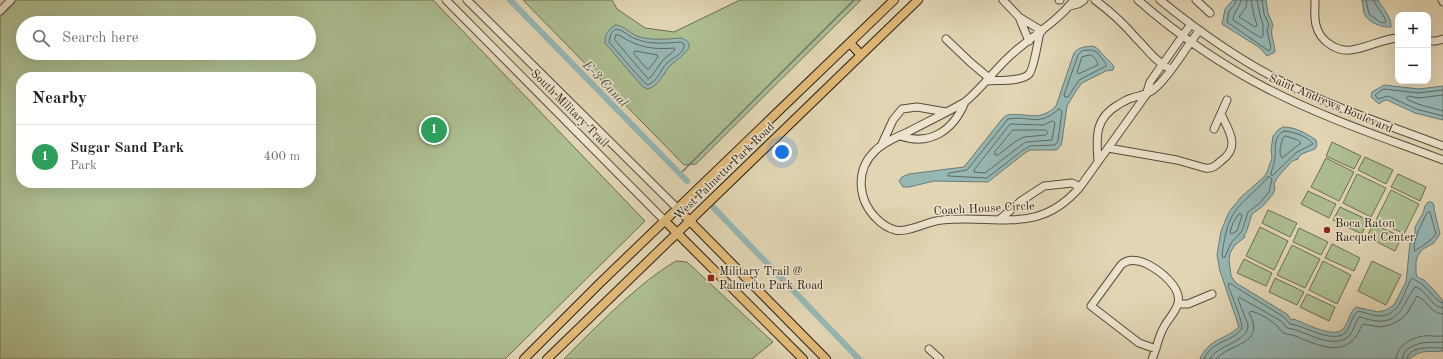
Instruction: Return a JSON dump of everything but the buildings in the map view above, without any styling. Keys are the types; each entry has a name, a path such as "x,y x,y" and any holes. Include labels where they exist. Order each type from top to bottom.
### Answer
{"main road":[{"name":"West Palmetto Park Road","path":"524,359 894,0"},
{"name":"West Palmetto Park Road","path":"547,359 918,0"},
{"path":"850,43 861,55"},
{"name":"South Military Trail","path":"678,208 826,359"},
{"name":"South Military Trail","path":"665,221 803,359"}],"street":[{"path":"0,11 11,0"},
{"name":"South Military Trail","path":"446,0 665,221"},
{"name":"South Military Trail","path":"467,0 678,208"},
{"path":"946,39 988,79 1018,79 1028,76 1032,69 1041,31 1019,17 1003,0"},
{"name":"Coach House Circle","path":"1084,0 1078,4 1072,3 1041,31 1012,54 965,102 881,146 875,151 867,162 862,173 860,186 863,198 868,209 873,215 887,226 900,230 945,219 1026,219 1040,216 1049,212 1066,202 1080,187 1146,95 1161,83 1199,30"},
{"path":"1095,0 1123,24 1161,65 1170,69"},
{"name":"Saint Andrews Boulevard","path":"1138,0 1190,42 1244,76 1295,102 1443,160"},
{"name":"Saint Andrews Boulevard","path":"1160,0 1199,30 1254,66 1305,92 1443,146"},
{"path":"1196,0 1210,13"},
{"path":"1315,0 1315,20 1319,32 1326,42 1335,48 1352,50 1383,40 1395,38"},
{"path":"1019,17 1029,41"},
{"name":"Coach House Circle","path":"1146,95 1150,82 1161,65 1192,24"},
{"path":"1431,40 1443,39"},
{"path":"1098,161 1098,132 1100,123 1106,114 1114,107 1131,98 1146,95"},
{"path":"1214,129 1226,100"},
{"path":"900,136 922,139 932,138 939,134 959,116 965,102"},
{"path":"881,146 893,120 902,109 917,107 946,112"},
{"path":"1108,148 1156,156 1212,169 1232,150 1232,137 1221,114"},
{"path":"999,220 1021,200 1044,186 1072,183 1080,187"},
{"path":"1152,359 1156,349 1164,326 1178,304 1177,292 1164,276 1149,265 1132,260 1124,262 1091,306 1139,342 1156,349"},
{"path":"1178,304 1188,304 1212,294"},
{"path":"929,348 940,359"}],"green space":[{"path":"17,0 433,0 645,221 505,359 0,359 0,17"},
{"path":"523,0 612,0 617,9 645,28 674,32 740,0 861,0 696,164 684,165"},
{"path":"1332,142 1361,156 1354,169 1326,156"},
{"path":"1365,157 1393,170 1386,184 1358,170"},
{"path":"1326,158 1354,172 1339,201 1311,187"},
{"path":"1357,174 1386,188 1371,217 1343,203"},
{"path":"1398,174 1426,187 1420,201 1391,187"},
{"path":"1391,190 1419,204 1404,234 1376,220"},
{"path":"1308,191 1336,204 1329,218 1301,204"},
{"path":"1340,207 1368,220 1362,234 1333,220"},
{"path":"1268,210 1297,223 1290,237 1262,223"},
{"path":"1373,224 1402,237 1395,251 1367,237"},
{"path":"1260,227 1288,241 1274,270 1246,256"},
{"path":"1299,228 1328,242 1321,255 1293,242"},
{"path":"1332,244 1360,258 1354,271 1325,258"},
{"path":"1292,245 1320,259 1305,288 1277,275"},
{"path":"1244,259 1272,273 1266,286 1237,273"},
{"path":"676,261 687,262 773,342 752,359 564,359 603,320 632,294"},
{"path":"1323,261 1351,275 1337,304 1309,290"},
{"path":"1372,261 1401,275 1386,305 1358,291"},
{"path":"1275,278 1304,292 1297,305 1269,292"},
{"path":"1307,294 1335,307 1329,321 1300,307"}],"water":[{"path":"1233,0 1266,0 1268,13 1273,25 1272,35 1275,52 1267,56 1260,48 1222,24 1225,9"},
{"path":"1362,0 1378,0 1388,16 1391,27 1371,22 1364,13"},
{"path":"615,25 621,26 634,35 648,39 681,38 687,41 689,45 688,49 669,67 657,84 647,89 642,86 605,43 607,32"},
{"path":"1092,46 1099,50 1112,64 1114,67 1113,70 1106,71 1082,83 1076,91 1067,106 1062,141 1057,150 1030,150 988,182 934,181 903,187 899,181 902,177 909,174 964,167 1007,115 1014,114 1038,116 1050,111 1056,106 1074,53 1080,48"},
{"path":"1384,85 1419,89 1443,86 1443,120 1415,113 1387,100 1379,104 1371,97 1372,92"},
{"path":"1283,127 1296,129 1304,133 1316,140 1317,145 1315,149 1304,153 1299,156 1298,159 1292,161 1277,178 1274,184 1275,189 1273,194 1263,206 1252,214 1244,235 1245,237 1235,245 1230,253 1229,260 1231,276 1236,283 1287,314 1291,320 1294,319 1326,331 1339,332 1343,329 1356,307 1378,312 1386,310 1394,305 1406,282 1410,243 1415,233 1415,227 1423,213 1425,206 1428,202 1432,202 1434,205 1440,234 1434,243 1423,249 1418,255 1416,262 1416,273 1417,277 1424,280 1443,301 1443,351 1422,352 1409,359 1200,359 1203,352 1208,347 1239,327 1220,271 1217,255 1221,231 1229,212 1241,197 1264,177 1267,172 1272,158 1271,150 1273,136"}],"waterway":[{"name":"E-3 Canal","path":"510,0 687,181"},
{"path":"680,174 854,0"},
{"name":"E-3 Canal","path":"713,207 859,359"}],"place":[{"name":"Sugar Sand Park","path":"434,130"},
{"name":"Boca Raton Racquet Center","path":"1327,230"},
{"name":"Military Trail @ Palmetto Park Road","path":"711,278"}]}
